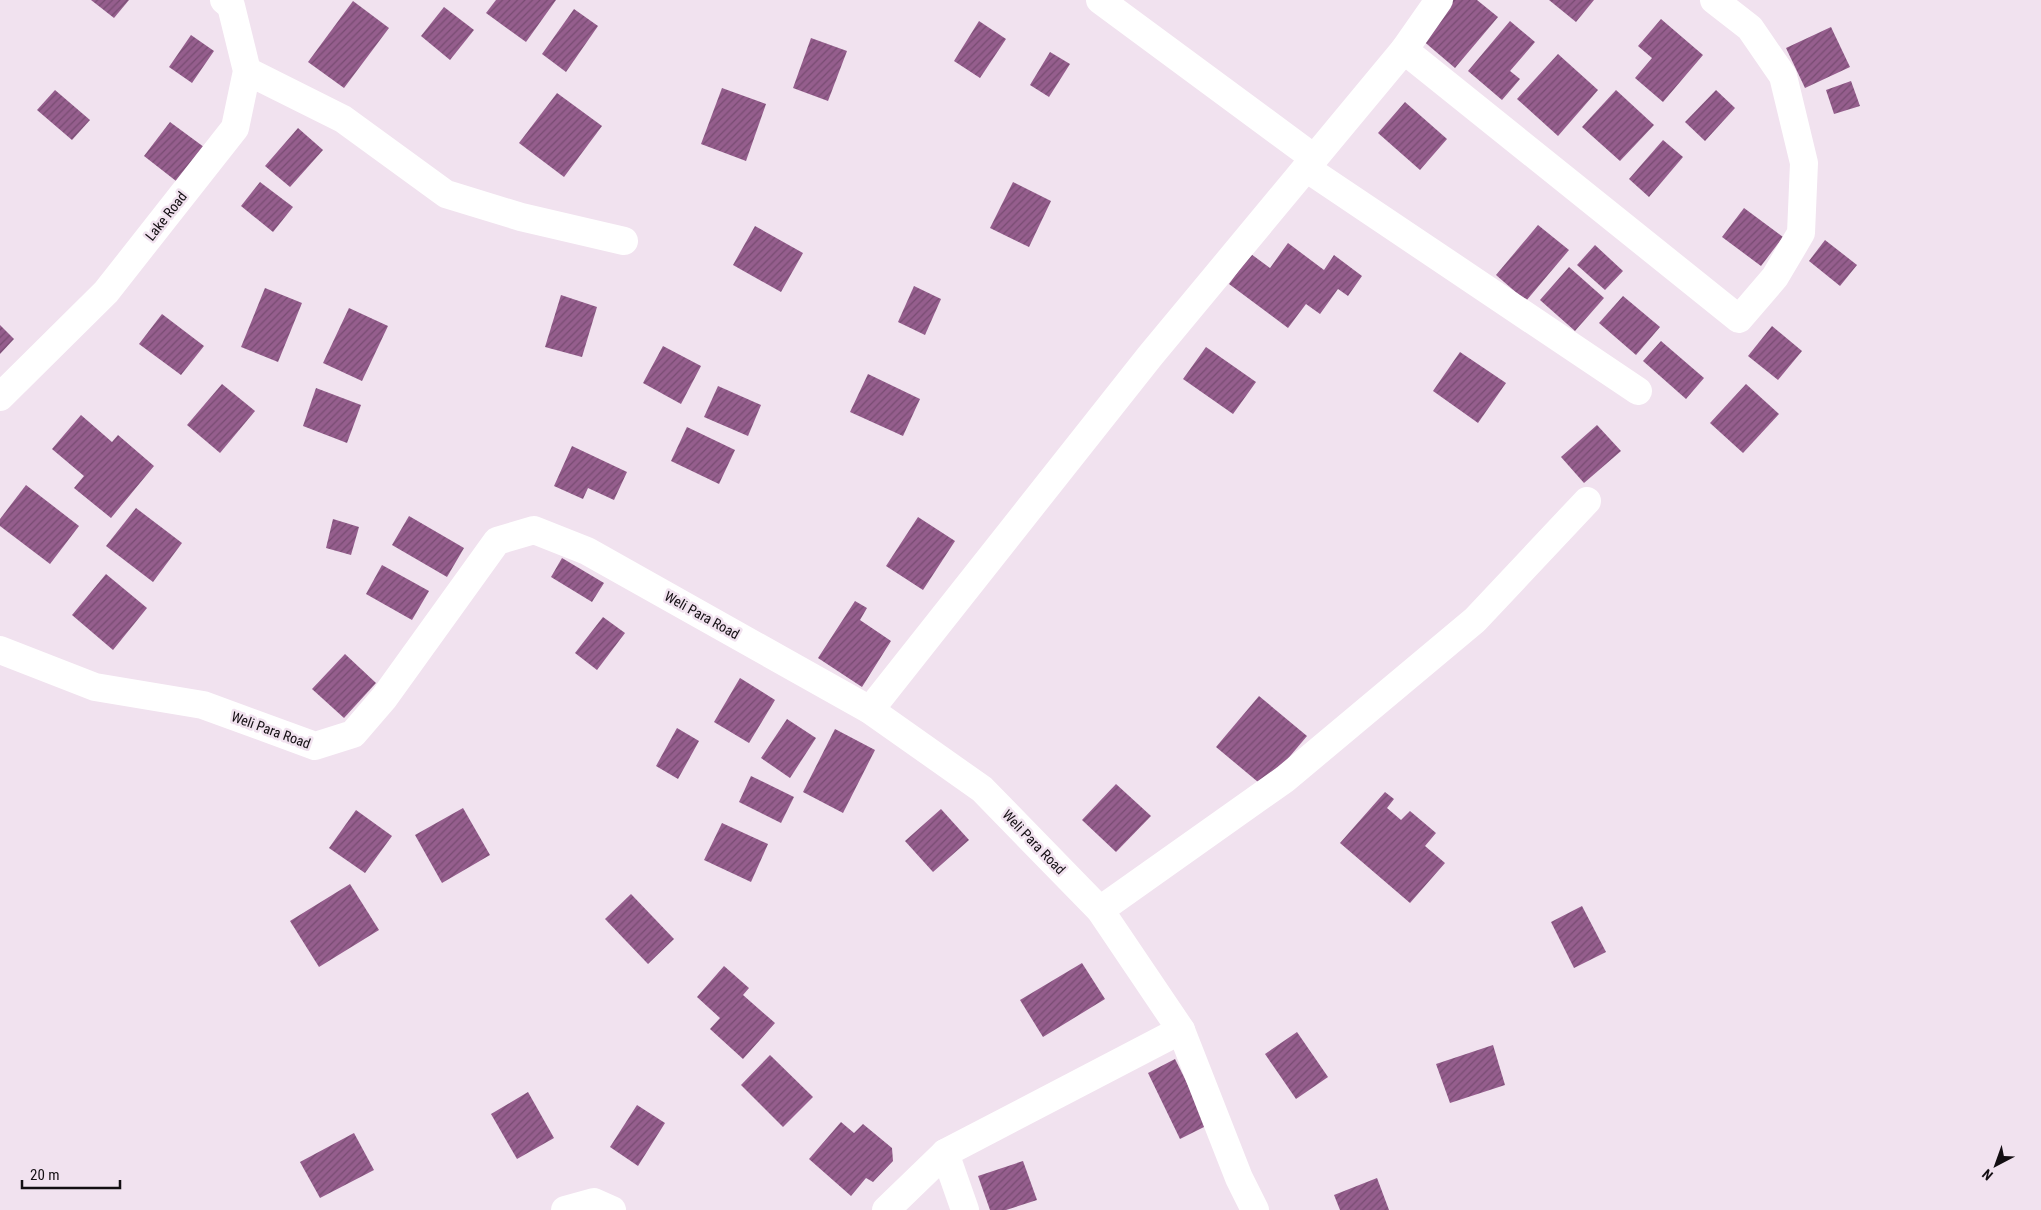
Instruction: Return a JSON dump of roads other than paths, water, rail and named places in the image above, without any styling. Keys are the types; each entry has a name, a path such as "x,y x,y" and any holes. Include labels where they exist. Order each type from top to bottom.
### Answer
{"street":[{"name":"Lake Road","path":"0,396 106,292 235,128 247,71 231,6 224,0"},
{"path":"1100,0 1310,163 1638,391"},
{"path":"870,710 1150,356 1404,50 1439,0"},
{"path":"1404,50 1740,319 1775,277 1801,233 1804,162 1783,76 1750,28 1714,0"},
{"path":"247,71 343,118 446,194 521,216 624,241"},
{"path":"1100,910 1285,780 1475,620 1587,501"},
{"name":"Weli Para Road","path":"0,650 96,687 203,705 315,746 353,734 384,698 496,542 534,530 588,551 870,710 982,789 1100,910 1182,1030 1239,1178 1255,1210"},
{"path":"886,1210 944,1152 1182,1030"},
{"path":"944,1152 965,1210"},
{"path":"565,1210 594,1202 612,1210"}]}
